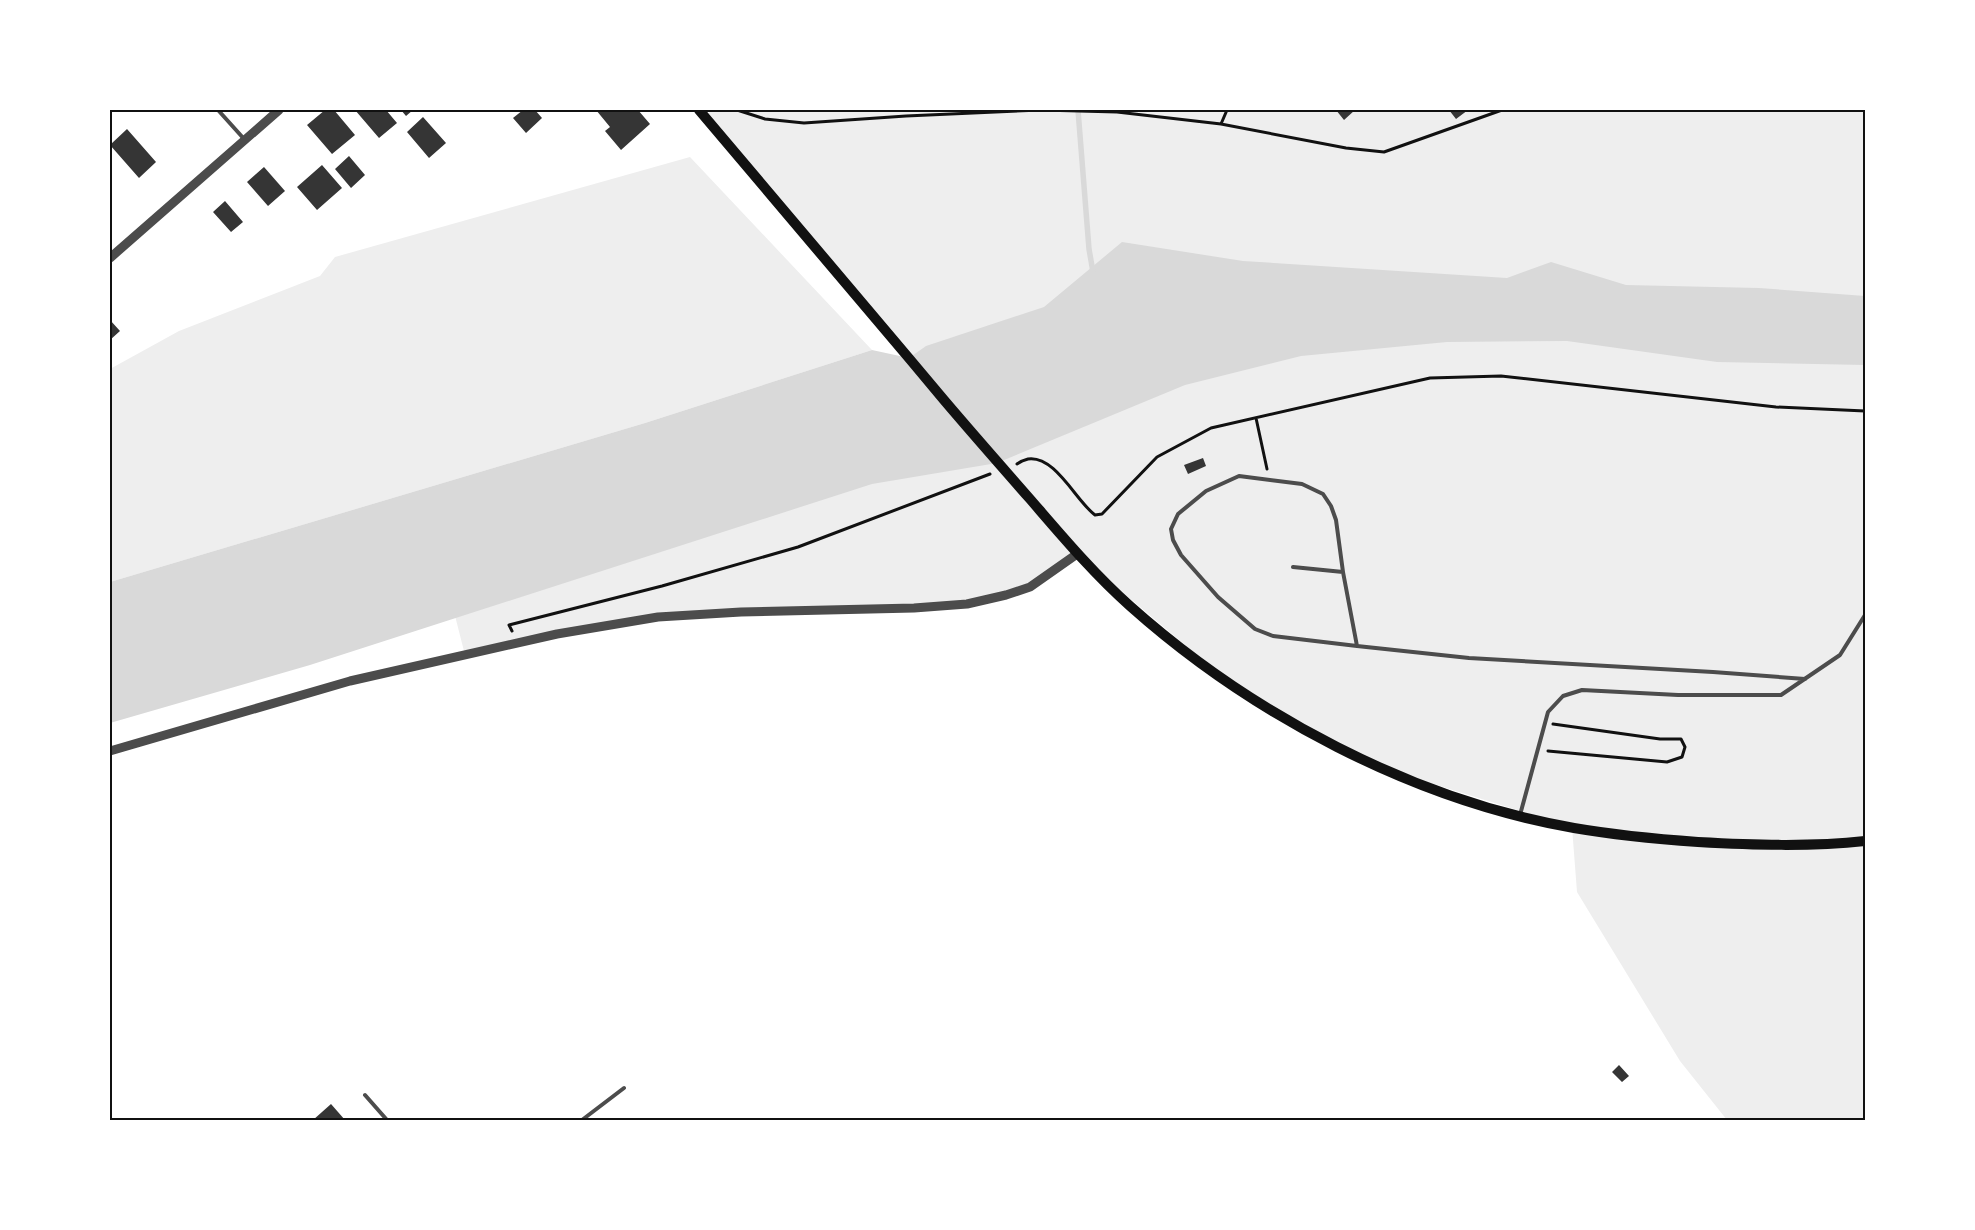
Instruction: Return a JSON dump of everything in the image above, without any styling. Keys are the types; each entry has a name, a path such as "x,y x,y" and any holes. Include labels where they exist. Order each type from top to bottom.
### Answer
{"main road":[{"path":"700,110 1077,554 1127,603 1167,638 1234,687 1334,745 1390,771 1460,797 1520,815 1572,827 1643,838 1732,844 1831,844 1865,841"}],"street":[{"path":"110,258 279,110"},
{"path":"110,751 350,681 557,634 658,617 741,612 914,608 967,604 1030,587 1077,554"}],"lane":[{"path":"218,110 245,140"},
{"path":"1357,646 1343,572 1336,520 1331,506 1323,494 1302,484 1239,476 1206,491 1178,514 1171,529 1173,540 1181,554 1218,597 1255,630 1272,636 1357,646 1468,658 1805,679"},
{"path":"1293,567 1343,572"},
{"path":"1520,815 1548,712 1563,696 1582,690 1678,695 1781,695 1840,655 1865,615"},
{"path":"582,1120 624,1088"},
{"path":"364,1095 387,1120"}],"path":[{"path":"737,110 765,119 804,123 1041,110 1117,112 1221,124 1346,148 1384,152 1502,110"},
{"path":"1221,124 1227,110"},
{"path":"1011,466 1028,459 1042,461 1054,470 1087,510 1095,516 1102,514 1157,457 1211,428 1430,378 1501,376 1776,407 1865,411"},
{"path":"1256,418 1271,480"},
{"path":"517,643 509,624 662,586 798,547 994,473"},
{"path":"1538,750 1667,762 1682,757 1685,747 1681,738 1660,739 1545,723"}],"shaded area":[{"path":"712,110 1865,110 1865,1120 1727,1120 1680,1061 1577,892 1572,827 1382,768 1242,693 1077,554 1030,587 967,604 658,617 465,655 439,553 935,390 705,117"},
{"path":"690,157 872,350 645,423 110,582 110,369 179,331 320,276 335,257"},
{"path":"1122,242 1243,261 1507,278 1551,262 1626,285 1759,288 1865,296 1865,365 1717,362 1567,341 1447,342 1301,356 1185,385 997,463 872,484 310,665 110,723 110,582 645,423 872,350 909,358 926,346 1044,307"}],"building":[{"path":"325,110 334,110 355,135 332,154 307,125"},
{"path":"355,110 386,110 397,123 379,138"},
{"path":"401,110 413,110 406,116"},
{"path":"523,110 535,110 542,118 526,133 513,118"},
{"path":"596,110 638,110 650,124 621,150 605,131 610,127"},
{"path":"1336,110 1355,110 1344,120"},
{"path":"1449,110 1468,110 1456,119"},
{"path":"423,117 446,143 429,158 407,132"},
{"path":"127,129 156,162 139,178 110,145"},
{"path":"349,156 365,175 351,188 335,169"},
{"path":"322,165 342,188 317,210 297,187"},
{"path":"264,167 285,191 268,206 247,182"},
{"path":"225,201 243,222 231,232 213,212"},
{"path":"110,320 120,331 110,340"},
{"path":"1203,458 1206,466 1188,474 1184,465"},
{"path":"1619,1065 1629,1076 1622,1082 1612,1072"},
{"path":"331,1104 345,1120 313,1120"}],"waterway":[{"path":"1078,110 1089,249 1093,272"}]}
